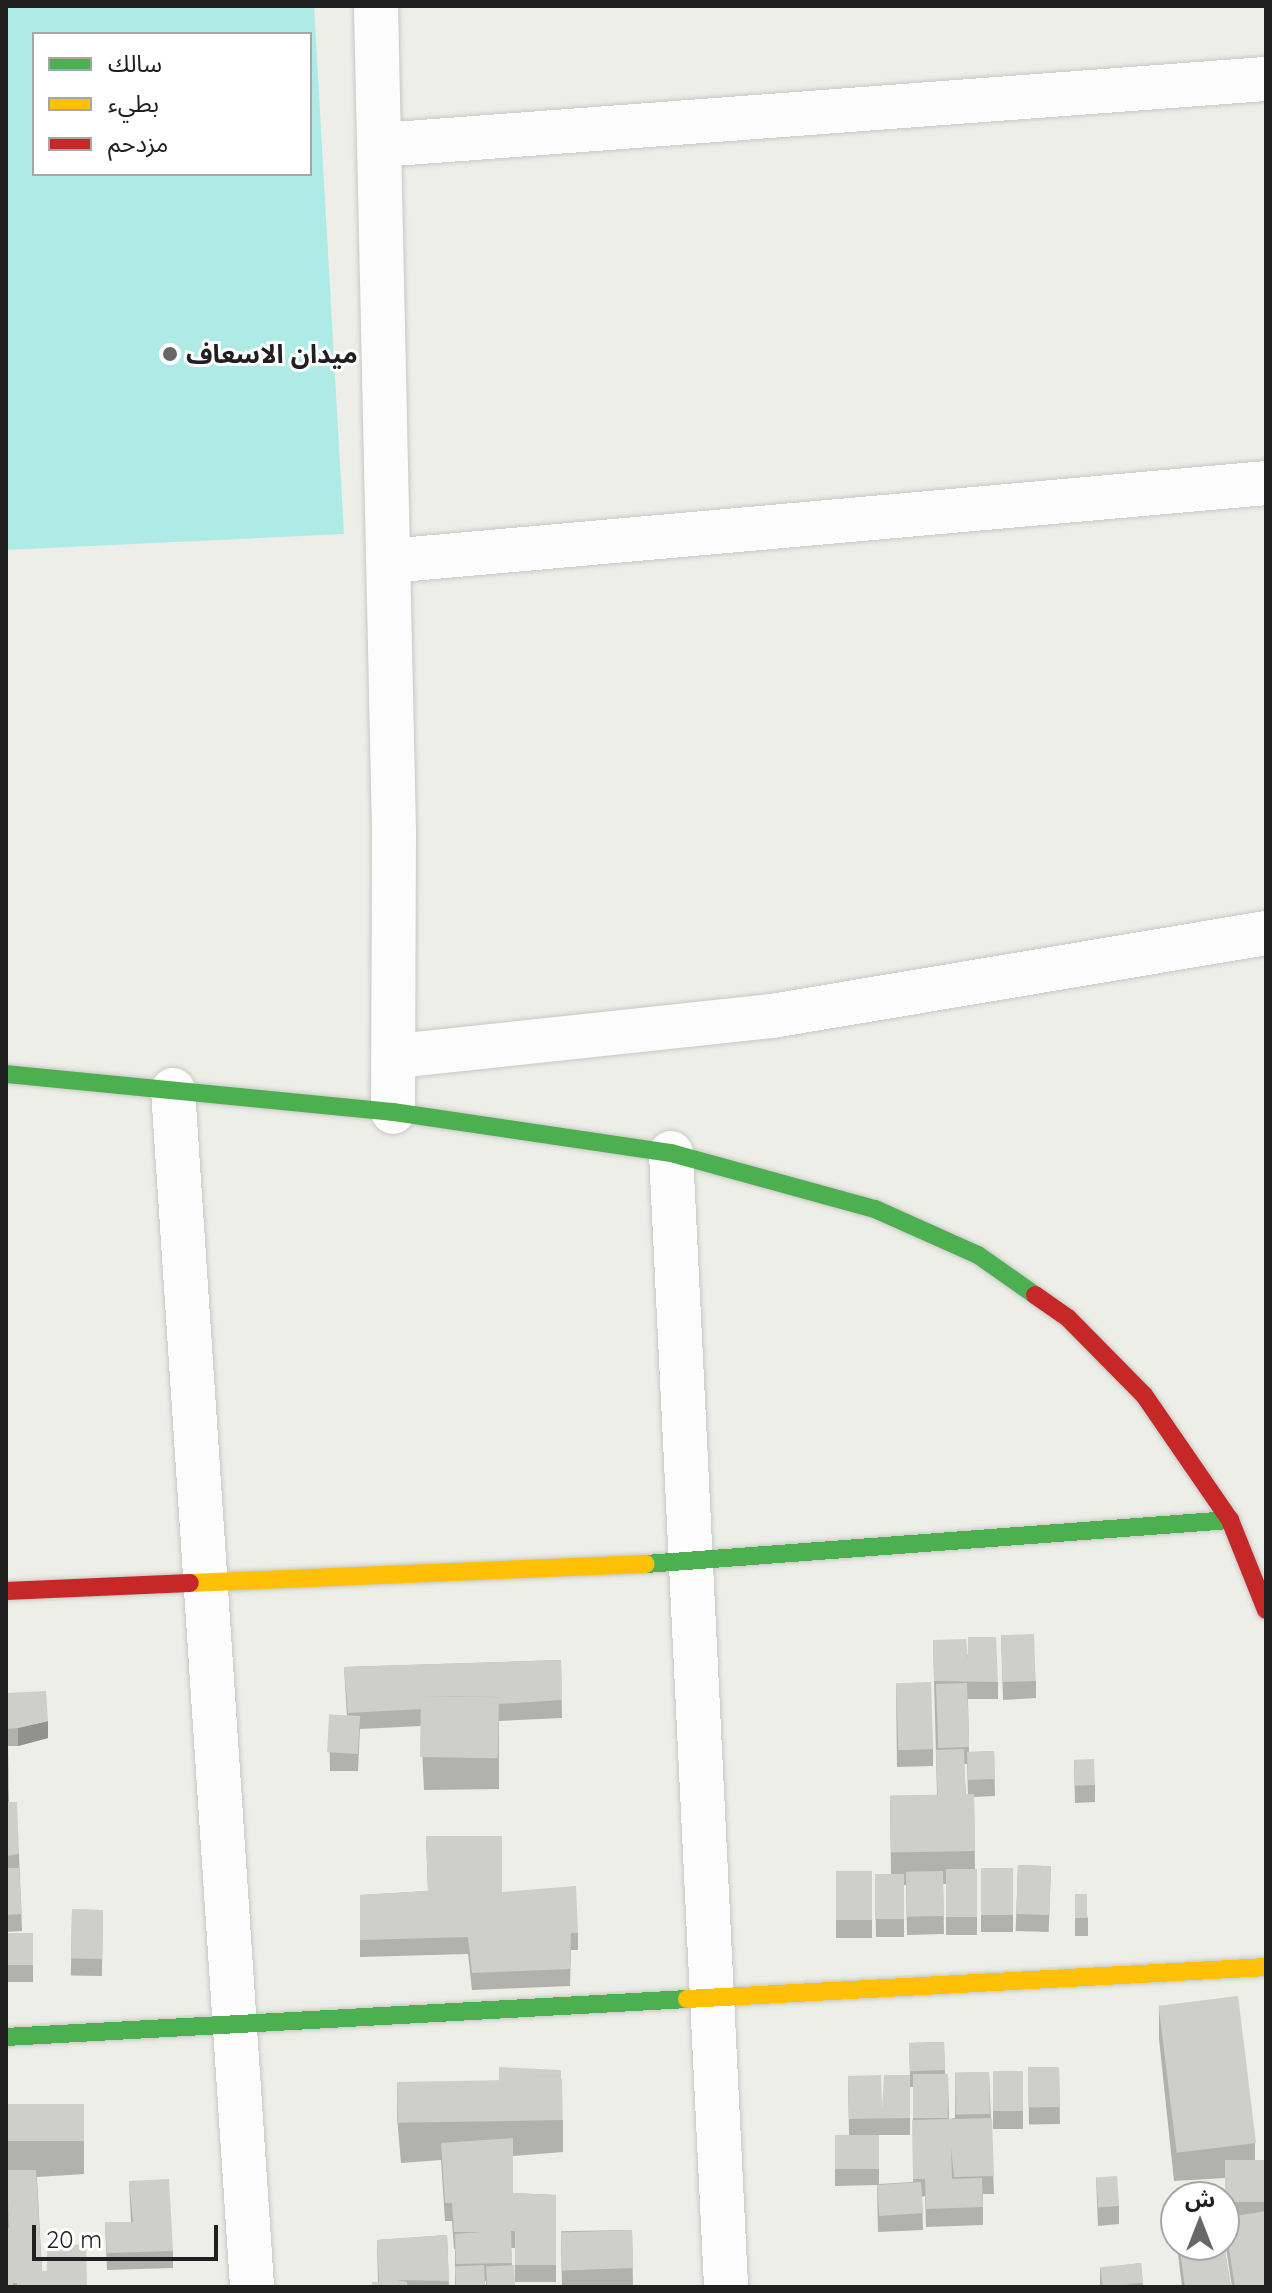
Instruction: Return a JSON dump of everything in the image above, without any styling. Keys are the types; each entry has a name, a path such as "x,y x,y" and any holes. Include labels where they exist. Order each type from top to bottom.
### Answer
{"main road":[{"path":"6,1074 393,1112 671,1153 875,1209 978,1255 1068,1318 1144,1395 1230,1520 1266,1610"},
{"path":"6,1591 695,1562 1230,1520"},
{"path":"6,2037 1266,1967"}],"street":[{"path":"376,6 397,1056 393,1112"},
{"path":"381,145 1266,79"},
{"path":"389,561 1266,483"},
{"path":"397,1056 772,1016 1266,933"},
{"path":"173,1090 232,2023 252,2287"},
{"path":"671,1153 695,1562 716,1996 726,2287"}],"shaded area":[{"name":"ميدان الاسعاف","path":"6,6 314,6 344,534 6,550"}],"building":[{"path":"1034,1634 1036,1681 1003,1682 1001,1635"},
{"path":"968,1637 996,1637 998,1682 934,1681 933,1640 966,1639 968,1659"},
{"path":"561,1660 562,1700 499,1704 499,1697 421,1696 421,1709 348,1713 344,1667"},
{"path":"931,1682 933,1749 898,1750 896,1683"},
{"path":"967,1683 969,1747 938,1748 936,1684"},
{"path":"46,1691 48,1721 6,1729 6,1693"},
{"path":"421,1696 499,1697 498,1758 420,1757"},
{"path":"329,1714 360,1716 358,1754 327,1752"},
{"path":"8,1743 9,1791 6,1791"},
{"path":"964,1749 966,1795 938,1796 936,1750"},
{"path":"994,1751 995,1779 968,1780 967,1752"},
{"path":"1094,1759 1095,1785 1075,1786 1074,1760"},
{"path":"974,1794 975,1851 891,1852 890,1795"},
{"path":"6,1802 17,1802 19,1854 6,1856"},
{"path":"426,1836 502,1836 502,1892 576,1886 578,1933 571,1933 570,1969 472,1973 468,1937 360,1940 360,1895 428,1891"},
{"path":"1018,1865 1051,1866 1049,1915 1016,1914"},
{"path":"6,1868 19,1868 22,1914 6,1915"},
{"path":"981,1868 1013,1868 1013,1915 981,1915"},
{"path":"946,1869 977,1869 977,1917 946,1917"},
{"path":"836,1871 872,1871 872,1920 836,1920"},
{"path":"943,1871 944,1916 907,1917 906,1872"},
{"path":"875,1874 904,1874 904,1919 875,1919"},
{"path":"1075,1894 1087,1894 1087,1918 1075,1918"},
{"path":"72,1909 103,1910 102,1959 71,1958"},
{"path":"6,1933 33,1933 33,1965 6,1965"},
{"path":"1238,1996 1256,2143 1177,2153 1159,2006"},
{"path":"944,2042 945,2070 910,2071 909,2043"},
{"path":"499,2067 561,2070 561,2079 499,2081"},
{"path":"1059,2067 1060,2107 1029,2108 1028,2068"},
{"path":"993,2071 1023,2071 1023,2111 993,2111"},
{"path":"989,2072 990,2114 956,2115 955,2073"},
{"path":"913,2074 948,2074 948,2118 913,2118"},
{"path":"881,2075 882,2109 884,2075 910,2075 910,2118 849,2119 848,2076"},
{"path":"562,2079 563,2120 398,2123 397,2082"},
{"path":"6,2104 84,2104 84,2141 6,2141"},
{"path":"992,2118 994,2176 954,2177 951,2147 952,2179 982,2178 983,2207 926,2209 925,2179 913,2179 912,2120"},
{"path":"835,2135 879,2135 879,2169 835,2169"},
{"path":"513,2138 513,2193 556,2195 556,2265 515,2265 515,2231 511,2231 512,2263 456,2264 455,2234 483,2232 454,2232 452,2203 445,2203 441,2143"},
{"path":"1225,2160 1266,2160 1266,2202 1240,2202 1240,2181 1225,2181"},
{"path":"7,2170 36,2170 42,2272 17,2272 17,2283 13,2283 13,2287 6,2287 6,2228 9,2228"},
{"path":"1117,2176 1119,2206 1098,2207 1096,2177"},
{"path":"169,2179 173,2251 107,2253 105,2222 133,2222 129,2181"},
{"path":"921,2182 923,2213 879,2216 877,2185"},
{"path":"1266,2211 1266,2287 1235,2287 1231,2261 1240,2261 1240,2215"},
{"path":"632,2230 633,2268 562,2270 561,2232"},
{"path":"447,2235 449,2281 397,2280 407,2282 407,2287 372,2287 372,2282 379,2282 377,2240"},
{"path":"86,2244 87,2287 17,2287 17,2272 47,2271 47,2246"},
{"path":"1181,2261 1227,2261 1231,2287 1185,2287"},
{"path":"1141,2263 1143,2283 1102,2287 1100,2267"},
{"path":"484,2265 485,2287 456,2287 455,2267"},
{"path":"514,2265 515,2287 487,2287 486,2266"}],"traffic: fast":[{"path":"6,1074 393,1112 671,1153 875,1209 978,1255 1035,1295"},
{"path":"646,1564 1230,1520"},
{"path":"6,2037 687,1999"}],"traffic: slow":[{"path":"190,1583 646,1564"},
{"path":"687,1999 1266,1967"}],"traffic: jam":[{"path":"1035,1295 1068,1318 1144,1395 1230,1520 1266,1610"},
{"path":"6,1591 190,1583"}],"place":[{"name":"ميدان الاسعاف","path":"170,354"}]}
